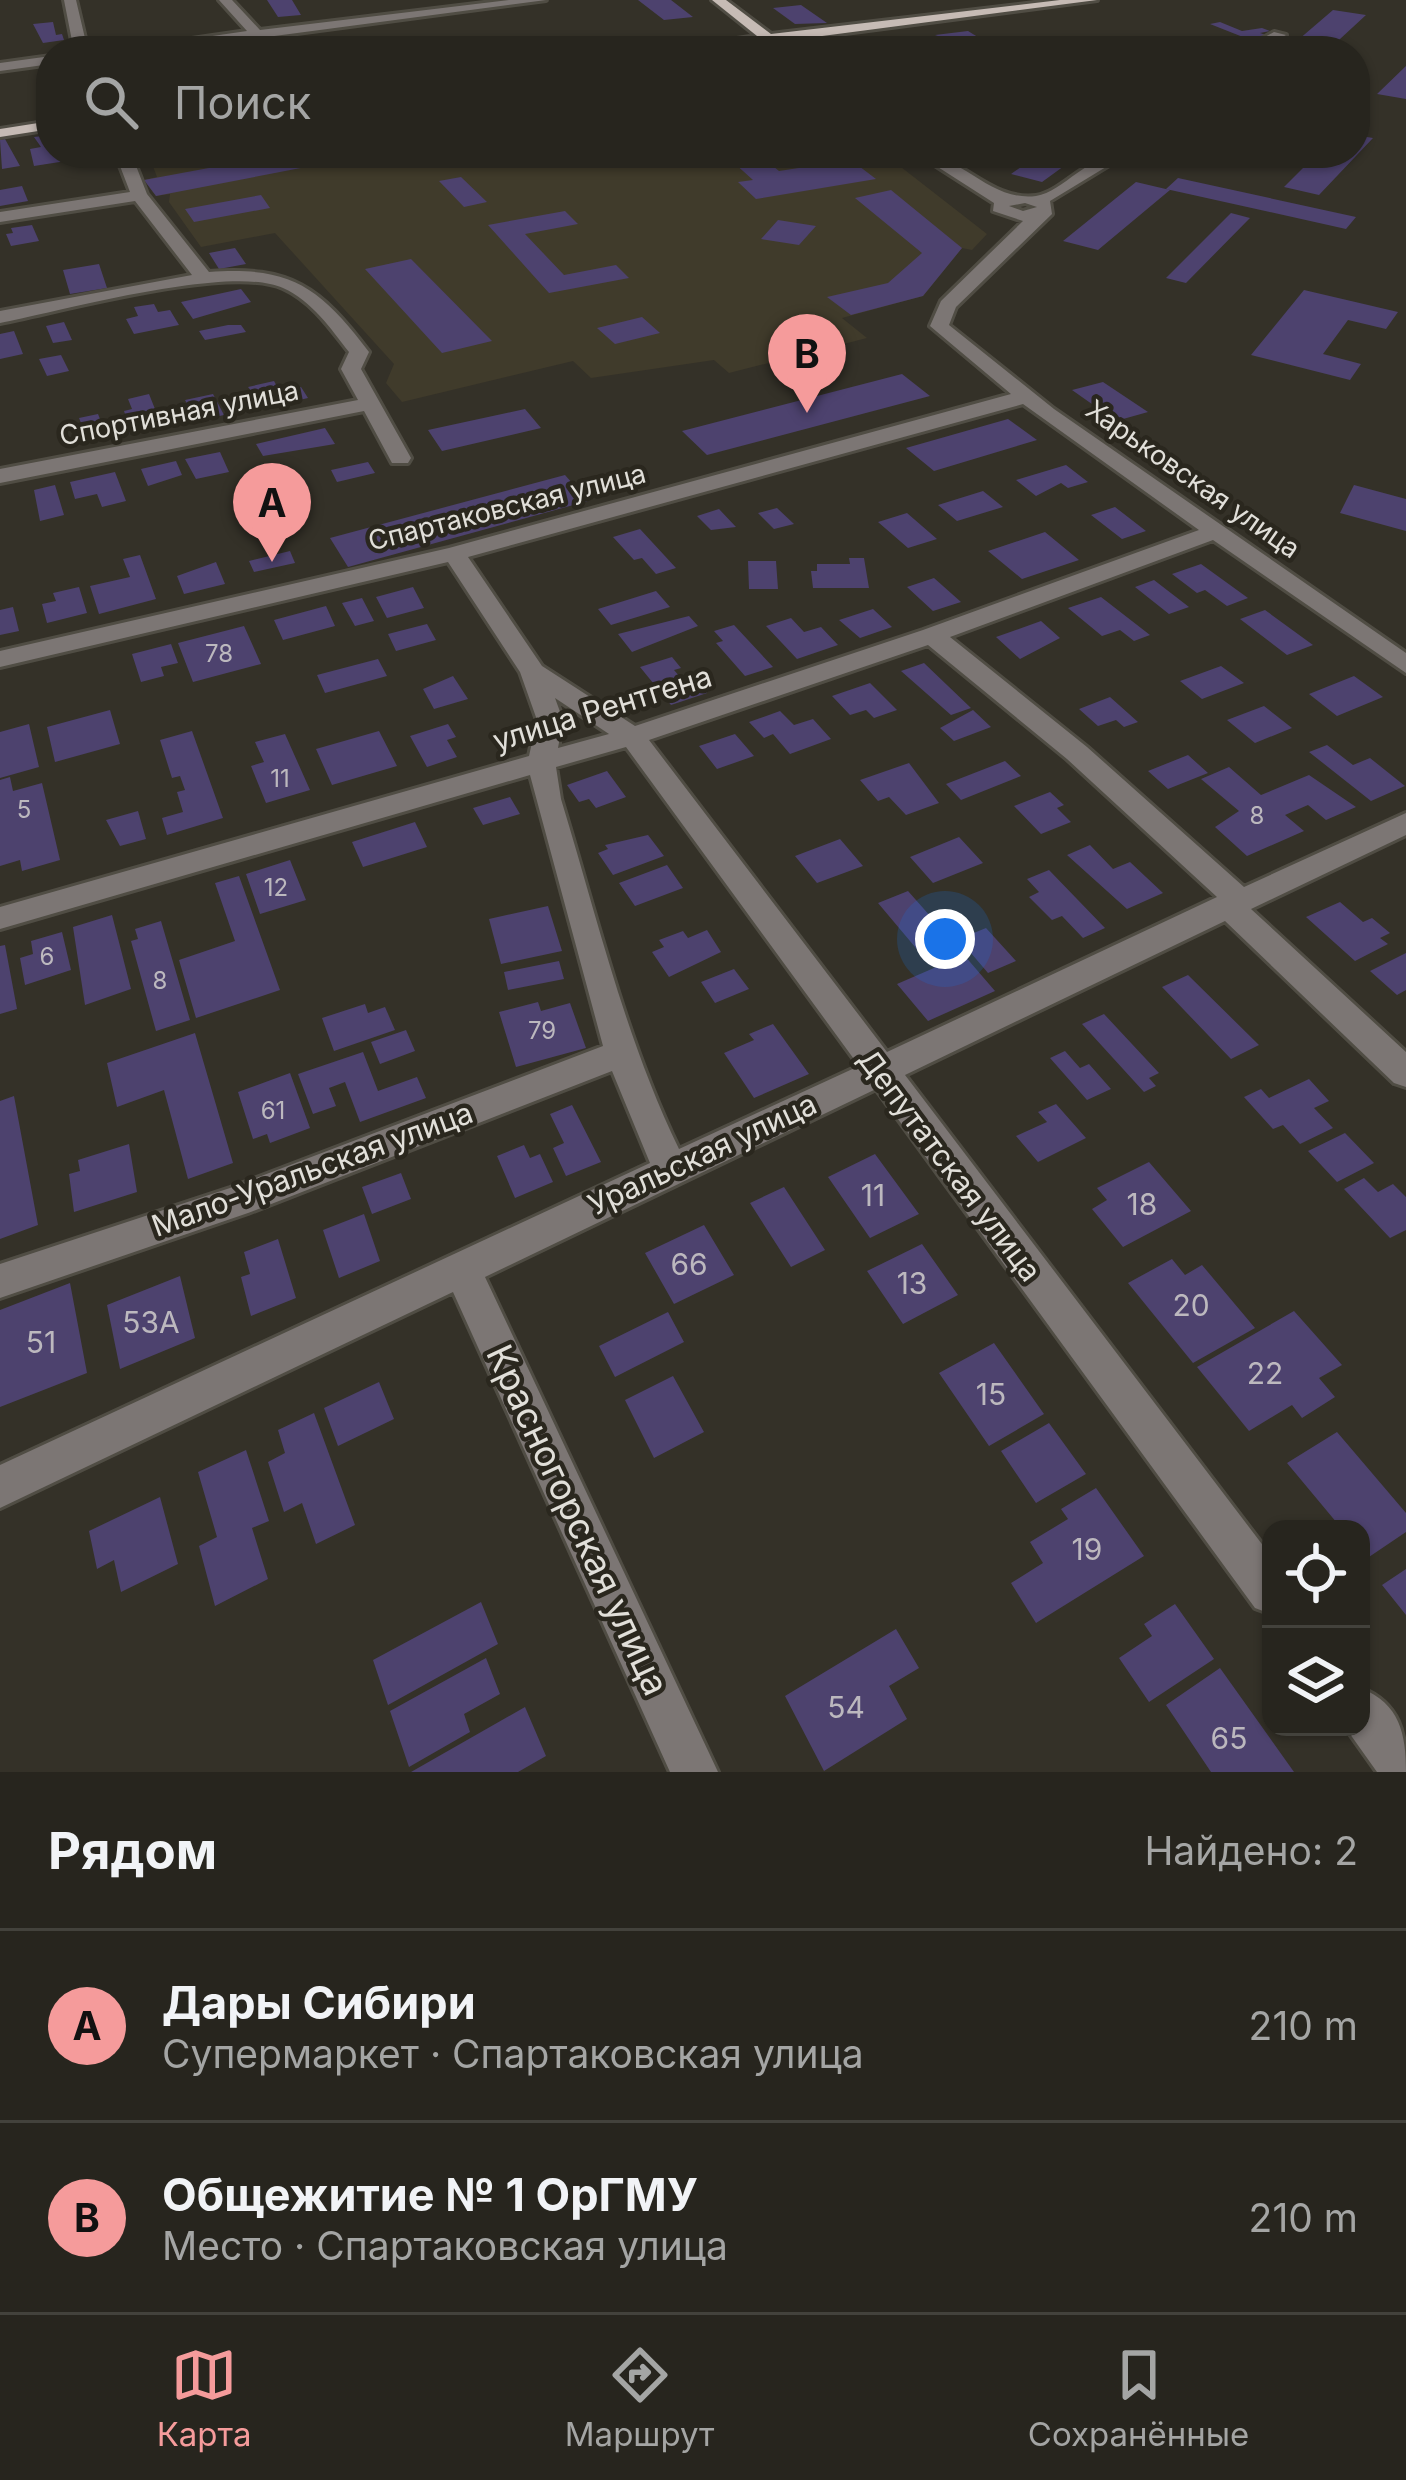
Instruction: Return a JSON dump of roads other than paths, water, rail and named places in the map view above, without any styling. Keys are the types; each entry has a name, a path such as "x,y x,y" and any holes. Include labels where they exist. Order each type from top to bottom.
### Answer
{"main road":[{"path":"718,0 765,36"},
{"path":"794,36 1091,0"},
{"path":"0,133 36,127"}],"street":[{"path":"70,0 78,36"},
{"path":"225,0 260,36"},
{"path":"227,36 541,0"},
{"path":"0,67 36,62"},
{"path":"129,168 139,195 204,278"},
{"path":"946,168 1002,206 1013,241"},
{"path":"1013,241 1038,208 1098,168"},
{"path":"0,217 139,195"},
{"path":"1002,206 1019,197 1038,208"},
{"name":"Харьковская улица","path":"1013,241 941,314 939,326 949,338 1024,397 1406,664"},
{"path":"0,317 204,278 272,274 291,282 325,309 359,352 351,369 400,458"},
{"name":"Спартаковская улица","path":"0,659 454,554 1024,397"},
{"name":"Спортивная улица","path":"0,476 368,404"},
{"name":"улица Рентгена","path":"0,918 632,736 932,635 1215,532"},
{"path":"454,554 533,672 550,720 542,762 548,799 622,1053 646,1120 670,1167"},
{"path":"932,635 1077,753 1406,1073"},
{"path":"533,672 632,736"},
{"name":"Депутатская улица","path":"632,736 878,1072 1262,1580"},
{"name":"Уральская улица","path":"0,1487 1406,823"},
{"name":"Мало-Уральская улица","path":"0,1281 236,1202 622,1053"},
{"name":"Красногорская улица","path":"462,1269 694,1772"},
{"path":"1370,1723 1406,1771"}],"place":[{"name":"Общежитие № 1 ОрГМУ","path":"807,413"},
{"name":"Дары Сибири","path":"272,562"}]}
